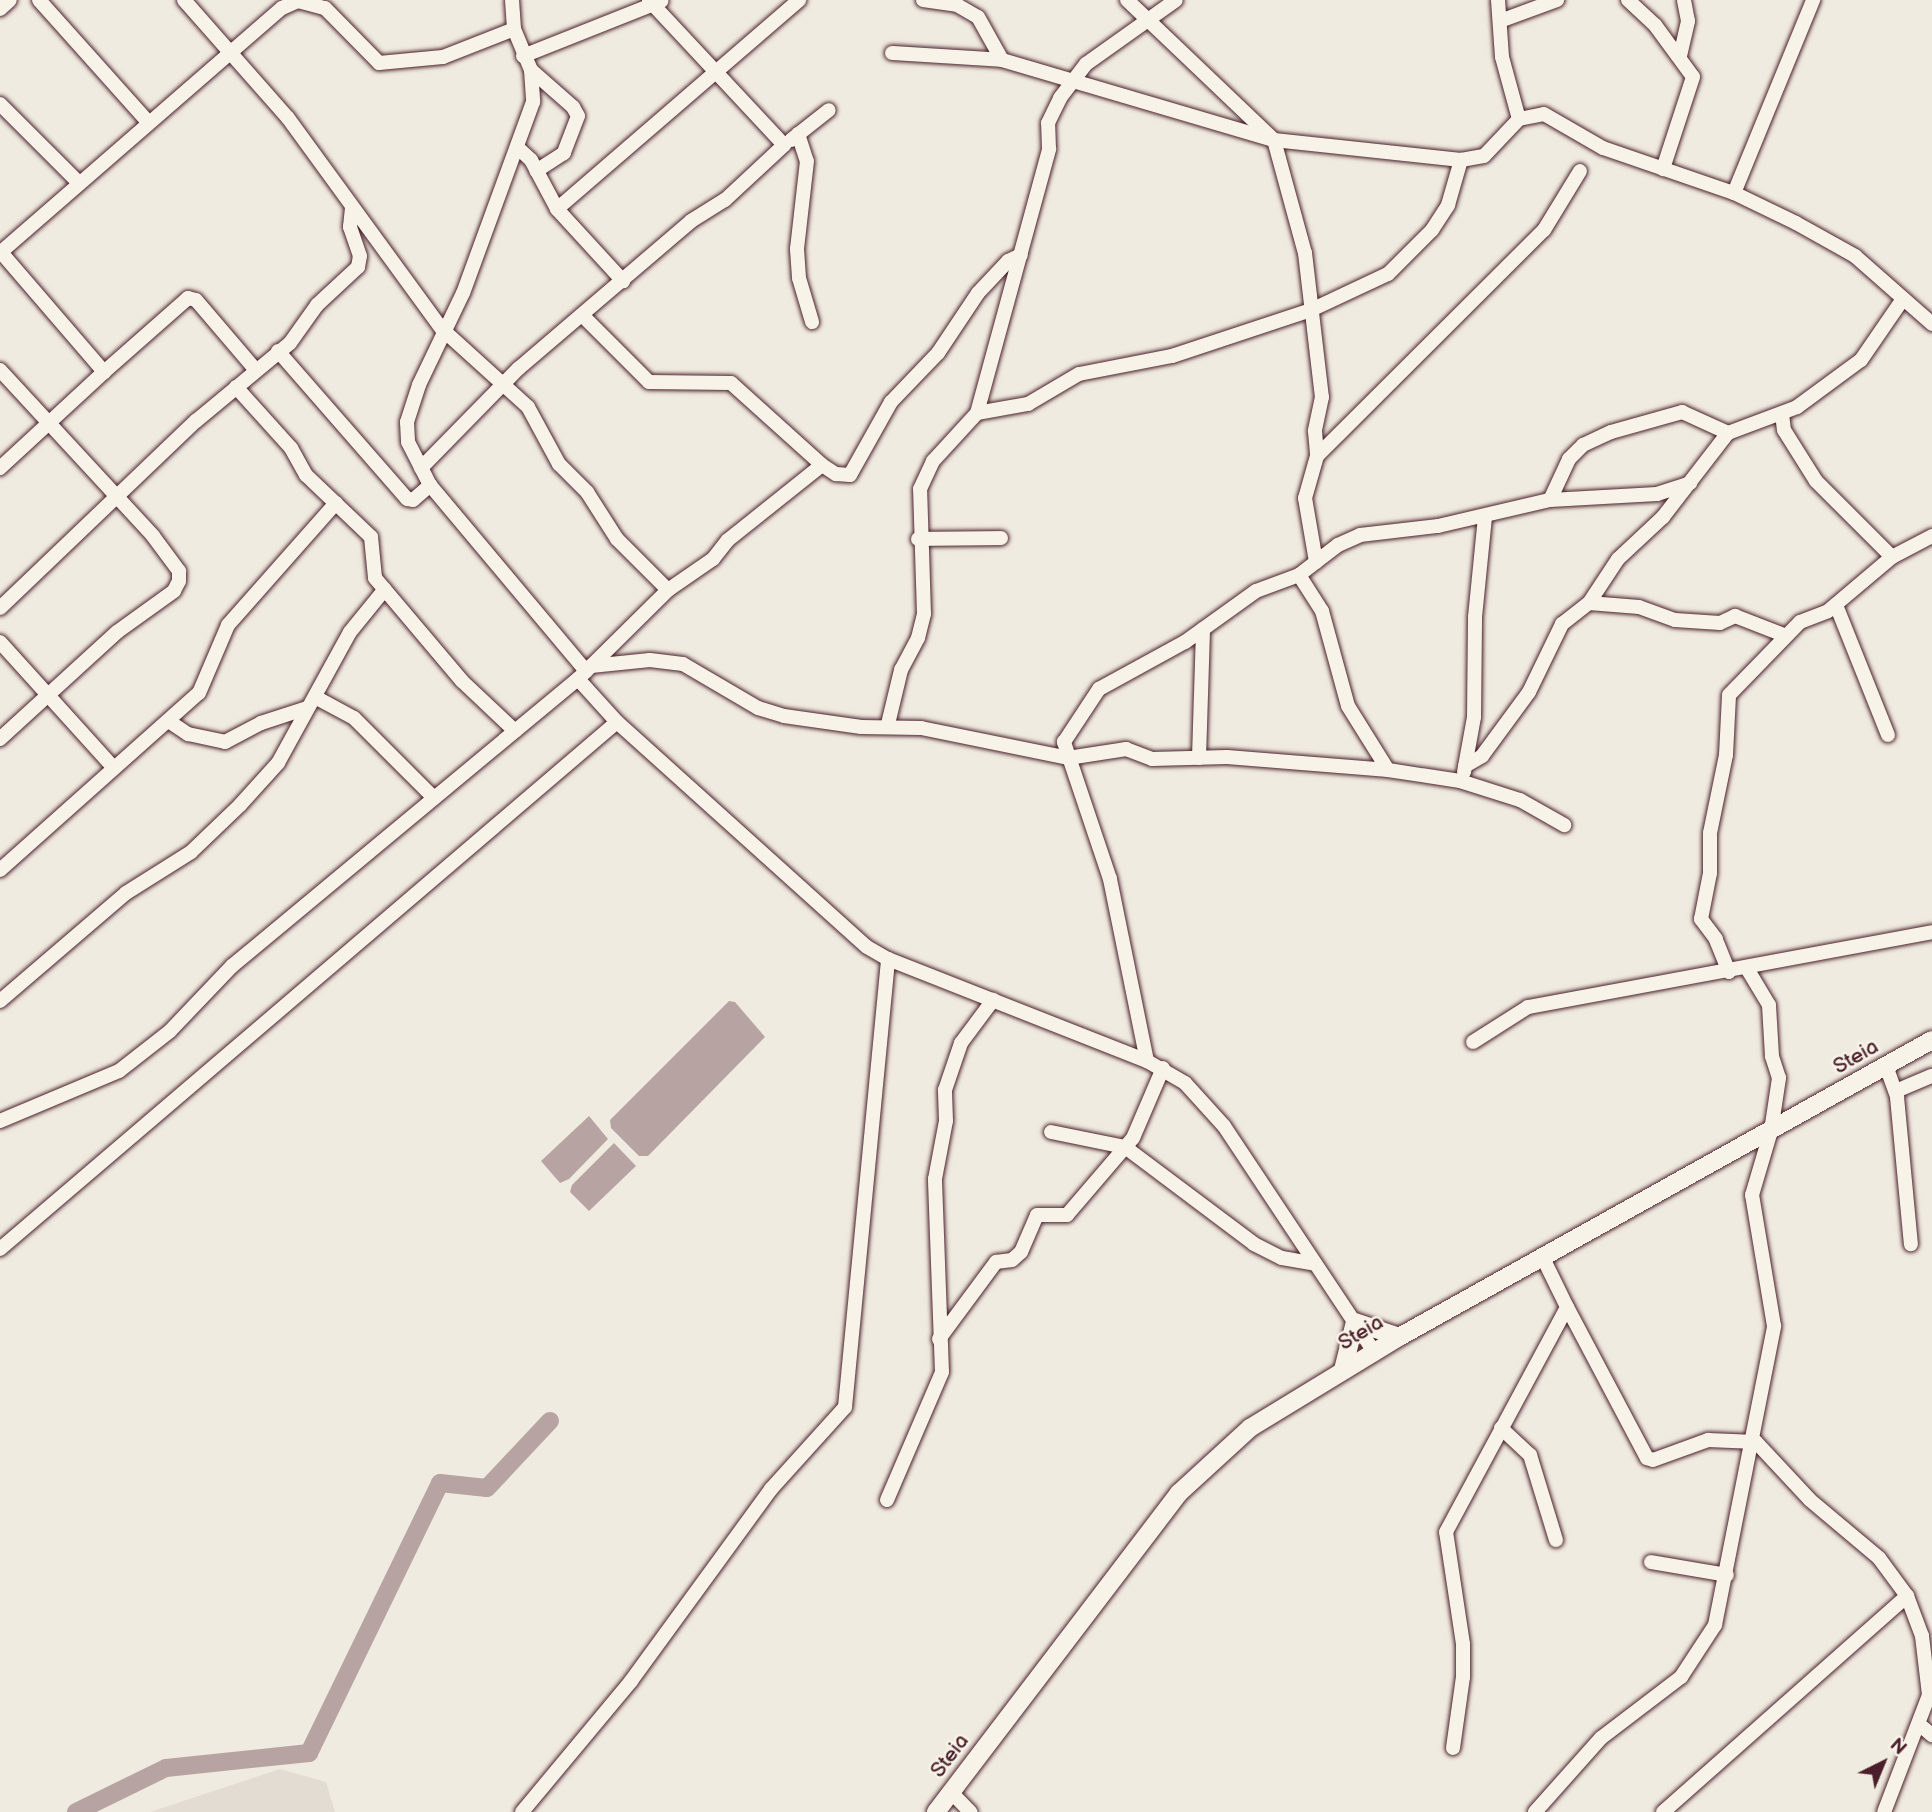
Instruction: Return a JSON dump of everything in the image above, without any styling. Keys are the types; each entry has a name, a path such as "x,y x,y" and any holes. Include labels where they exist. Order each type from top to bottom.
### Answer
{"main road":[{"name":"Steia","path":"936,1812 1179,1493 1250,1428 1399,1337 1932,1040"},
{"path":"1343,1370 1355,1322 1399,1337"}],"street":[{"path":"0,9 10,0"},
{"path":"39,0 147,121"},
{"path":"184,0 288,118 442,329 528,407 559,464 587,492 617,539 668,590"},
{"path":"512,0 514,29 523,56 531,70 573,107 578,116 564,153 536,171"},
{"path":"557,209 715,69 799,0"},
{"path":"923,0 957,5 978,17 1002,60"},
{"path":"1127,0 1274,140 1301,236 1322,397 1315,431 1317,456 1305,498 1316,562"},
{"path":"888,724 901,670 918,638 923,614 918,538 925,473 977,413 1049,149 1048,123 1058,101 1093,58 1149,23 1176,0"},
{"path":"1498,0 1502,57 1520,119"},
{"path":"1500,21 1556,0"},
{"path":"1628,0 1680,56 1693,77 1663,169"},
{"path":"1680,56 1688,21 1684,0"},
{"path":"1734,193 1813,0"},
{"path":"104,372 1,251 147,121 282,8 298,1 326,8 379,63 443,57 514,29"},
{"path":"523,56 656,2 784,145"},
{"path":"892,53 1002,60 1274,140 1461,160 1489,153 1520,119 1544,114 1603,148 1734,193 1855,256 1932,324"},
{"path":"531,70 533,102 463,293 442,329 407,422 408,442 430,485 585,672 617,722 854,937 888,959 1163,1068 1204,1102 1224,1126 1374,1352"},
{"path":"0,104 78,183"},
{"path":"421,468 503,385 691,220 725,200 784,145 829,110"},
{"path":"798,134 807,161 797,249 799,278 812,322"},
{"path":"517,147 536,171 557,209 623,281"},
{"path":"977,413 1028,404 1079,374 1172,356 1311,310 1388,274 1408,259 1448,205 1461,160"},
{"path":"1317,456 1544,230 1580,171"},
{"path":"0,608 255,369 293,340 317,305 360,262 350,227 352,209"},
{"path":"583,316 649,382 731,383 822,465 836,474 850,475 891,402 938,353 990,279 1021,254"},
{"path":"0,468 188,298 196,300 255,369"},
{"path":"1463,774 1482,756 1529,692 1562,624 1589,603 1618,559 1663,517 1728,433 1782,414 1861,360 1903,299"},
{"path":"278,351 407,499 413,500 430,485"},
{"path":"0,370 170,558 179,581 174,591 117,632 0,739"},
{"path":"236,387 291,447 306,475 370,537 371,568 385,589 462,681 515,731"},
{"path":"1550,500 1569,459 1583,445 1611,432 1682,412 1728,433"},
{"path":"1782,414 1784,430 1816,481 1892,557"},
{"path":"0,1121 119,1071 170,1031 232,966 585,672 668,590 713,559 729,540 822,465"},
{"path":"1147,1061 1110,879 1068,758 1066,736 1099,689 1203,629 1256,591 1300,575 1316,562 1360,536 1485,516 1550,500 1657,494 1690,482"},
{"path":"0,870 112,766 170,722 199,694 228,625 336,503"},
{"path":"1463,774 1474,717 1475,617 1485,516"},
{"path":"1729,972 1716,939 1701,919 1710,873 1710,833 1726,755 1729,695 1784,635 1836,605 1892,557 1932,536"},
{"path":"918,538 1001,538"},
{"path":"1300,575 1322,611 1349,706 1388,770"},
{"path":"0,1001 127,893 184,857 240,805 278,763 350,632 385,589"},
{"path":"1589,603 1639,607 1675,620 1720,623 1735,616 1784,635"},
{"path":"1836,605 1888,735"},
{"path":"1199,758 1203,629"},
{"path":"0,642 112,766"},
{"path":"585,672 650,660 683,664 758,708 784,716 861,727 888,724 1068,758 1123,749 1152,759 1199,758 1463,774 1520,800 1564,825"},
{"path":"170,722 188,734 225,742 261,723 311,703 354,718 434,798"},
{"path":"0,1249 617,722"},
{"path":"1472,1041 1528,1007 1748,970 1932,932"},
{"path":"522,1812 631,1681 771,1489 845,1407 888,959"},
{"path":"1535,1812 1601,1738 1695,1662 1715,1625 1727,1575 1729,1540 1774,1325 1752,1195 1771,1131 1779,1078 1772,1056 1769,1005 1748,970"},
{"path":"887,1500 937,1391 944,1355 939,1339 935,1179 946,1121 944,1095 961,1044 993,1000"},
{"path":"1886,1066 1896,1091 1911,1244"},
{"path":"939,1339 996,1262 1012,1259 1021,1252 1037,1215 1067,1215 1125,1147 1141,1125 1163,1068"},
{"path":"1896,1091 1932,1076"},
{"path":"1051,1132 1125,1147 1254,1244 1282,1258 1315,1264"},
{"path":"1543,1258 1647,1458 1653,1460 1696,1442 1750,1441 1761,1446 1810,1500 1879,1558 1907,1596 1922,1636 1929,1695 1920,1725 1884,1812"},
{"path":"1453,1748 1463,1644 1446,1532 1567,1307"},
{"path":"1501,1428 1530,1455 1556,1540"},
{"path":"1651,1562 1727,1575"},
{"path":"1663,1812 1907,1596"},
{"path":"1920,1725 1932,1735"},
{"path":"951,1792 970,1812"}],"shaded area":[{"path":"729,1001 735,1002 765,1037 648,1156 639,1156 611,1128 610,1120"},
{"path":"589,1116 608,1139 569,1179 560,1183 541,1161"},
{"path":"614,1143 636,1166 589,1211 570,1192 572,1185"},
{"path":"280,1769 326,1782 335,1812 150,1812"}],"waterway":[{"path":"76,1812 166,1768 309,1753 440,1483 487,1488 550,1421"}]}
